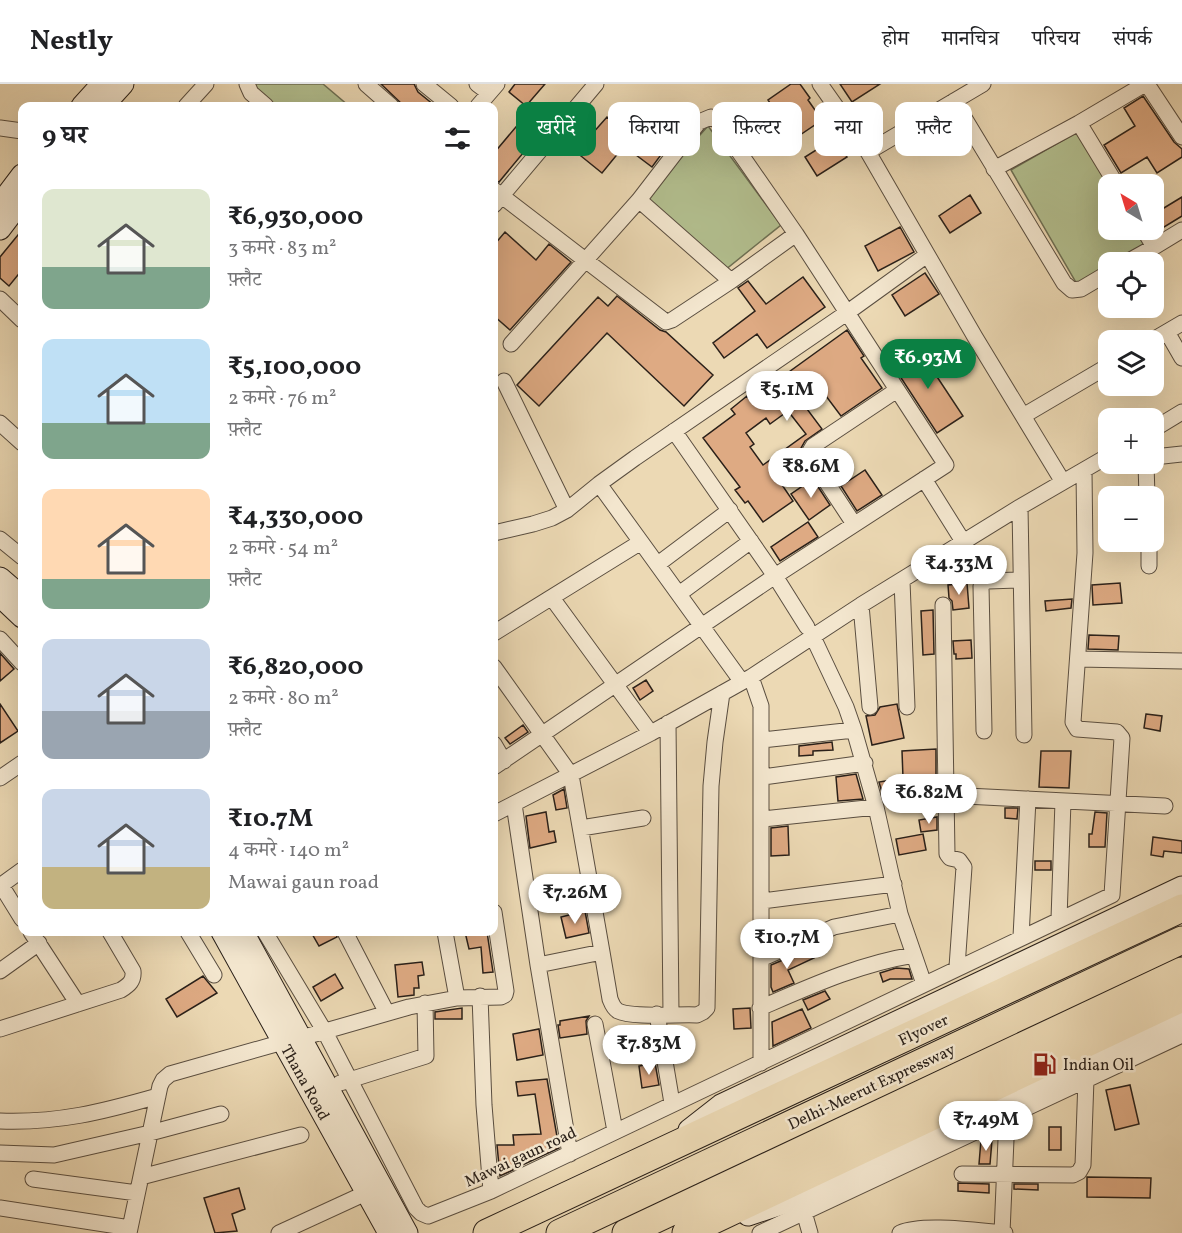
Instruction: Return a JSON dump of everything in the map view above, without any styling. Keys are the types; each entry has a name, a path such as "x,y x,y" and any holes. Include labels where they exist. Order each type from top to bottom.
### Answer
{"highway":[{"name":"Flyover","path":"487,1233 1182,908"},
{"name":"Delhi-Meerut Expressway","path":"560,1233 1182,940"},
{"name":"Delhi-Meerut Expressway","path":"626,1233 1182,970"},
{"path":"686,1233 1182,998"}],"street":[{"path":"89,102 123,84"},
{"path":"190,102 206,84"},
{"path":"247,84 251,93 261,102"},
{"path":"366,84 384,102"},
{"path":"424,84 446,102"},
{"path":"498,195 596,84"},
{"path":"819,84 832,102"},
{"path":"883,143 983,84"},
{"path":"994,169 1146,84 1182,137"},
{"path":"480,102 487,87"},
{"path":"954,101 1064,283 1072,290 1081,289 1098,279"},
{"path":"499,764 775,576 946,465 796,234 717,120 711,117 699,122 639,200 511,344"},
{"path":"1079,123 1110,174"},
{"path":"0,128 18,130"},
{"path":"870,156 1063,482"},
{"path":"0,204 17,184"},
{"path":"0,229 17,184"},
{"path":"498,198 585,259 666,322 731,281 796,234"},
{"path":"639,200 731,281"},
{"path":"1145,252 1182,230"},
{"path":"1150,240 1154,247"},
{"path":"498,532 552,518 567,510 598,484 927,255"},
{"path":"0,299 18,316"},
{"path":"1164,334 1182,323"},
{"path":"1167,332 1182,358"},
{"path":"1023,416 1098,372"},
{"path":"504,381 567,510"},
{"path":"854,524 810,457 810,451 813,446 897,390"},
{"path":"1164,423 1182,412"},
{"path":"0,423 18,439"},
{"path":"674,431 752,541 810,632 846,707 865,764 900,914 924,984"},
{"path":"1164,457 1182,454"},
{"path":"498,812 746,680 810,632 902,581 1020,507 1098,462"},
{"path":"1084,471 1085,553 1073,722 1074,727 1081,730 1117,732 1122,738 1117,804"},
{"path":"924,479 964,543"},
{"path":"598,484 702,625 746,680 761,706 763,819 760,1063"},
{"path":"1020,507 1024,735"},
{"path":"658,564 730,510"},
{"path":"0,539 18,552"},
{"path":"679,594 752,541"},
{"path":"498,631 641,542"},
{"path":"1149,552 1149,566"},
{"path":"0,578 18,594"},
{"path":"984,731 981,586 983,582 988,581 1020,580"},
{"path":"902,581 907,707"},
{"path":"0,596 18,613"},
{"path":"552,598 647,728"},
{"path":"861,605 870,707"},
{"path":"943,605 947,854 950,858 959,860 964,867 957,968"},
{"path":"0,639 18,659"},
{"path":"1078,659 1182,661"},
{"path":"498,673 571,775 612,1006 619,1012 632,1014 697,1015 703,1012 708,1001 711,786 714,742 722,693"},
{"path":"668,723 664,1014 672,1104"},
{"path":"762,740 854,730"},
{"path":"763,777 865,764"},
{"path":"0,778 18,766"},
{"path":"946,795 1165,806"},
{"path":"1021,937 1028,799"},
{"path":"1059,919 1063,801"},
{"path":"514,804 570,1154"},
{"name":"Mawai gaun road","path":"267,936 325,1032 416,1208 428,1216 491,1191 570,1154 1112,895 1117,804"},
{"path":"763,819 876,807"},
{"path":"581,828 643,818"},
{"path":"18,873 0,885 18,913"},
{"path":"762,901 894,884"},
{"path":"664,1150 721,1105 1182,887"},
{"path":"761,959 834,927 900,914"},
{"path":"0,1029 129,986 133,978 133,971 112,936"},
{"path":"190,936 214,975"},
{"name":"Thana Road","path":"233,936 320,1092 407,1233"},
{"path":"347,936 387,1013"},
{"path":"446,936 457,998"},
{"path":"0,1208 129,1231 158,1096 163,1080 170,1074 425,1003 480,996 501,997 506,991 498,936"},
{"path":"0,971 35,938 78,1004"},
{"path":"538,965 602,952"},
{"path":"760,1008 857,968 914,955"},
{"path":"480,996 484,1105 491,1191"},
{"path":"320,1092 426,1056 425,1003"},
{"path":"697,1233 796,1198 1182,1018"},
{"path":"595,1024 615,1131"},
{"path":"760,1233 1182,1035"},
{"path":"962,1174 1073,1175 1079,1172 1083,1166 1086,1079"},
{"name":"Thana Road","path":"320,1092 366,1192 389,1233"},
{"path":"0,1121 59,1120 98,1113 158,1096"},
{"path":"0,1153 54,1155 221,1114"},
{"path":"900,1233 909,1229 1003,1233 1007,1116"},
{"path":"141,1177 301,1135"},
{"path":"33,1179 137,1193"},
{"path":"279,1233 366,1192"},
{"path":"804,1212 810,1233"}],"green space":[{"path":"253,84 323,84 344,102 269,102"},
{"path":"708,126 712,131 712,156 730,156 781,225 725,270 643,199 681,156 700,156 700,135"},
{"path":"1079,131 1103,174 1098,174 1098,240 1141,240 1146,247 1137,252 1098,252 1098,275 1078,286 1011,170"}],"building":[{"path":"381,84 414,84 418,92 430,102 400,102"},
{"path":"515,84 545,84 529,102 521,102 509,92"},
{"path":"791,84 800,84 814,109 814,125 802,134 802,102 769,102 768,100"},
{"path":"840,84 880,84 852,102"},
{"path":"1143,96 1174,142 1182,149 1182,157 1157,173 1147,157 1121,173 1104,145 1135,126 1124,108"},
{"path":"608,118 608,156 616,156 602,173 581,156 596,156 596,129"},
{"path":"516,127 516,156 521,156 498,182 498,148"},
{"path":"814,151 814,156 847,157 817,176 805,157"},
{"path":"637,156 660,156 652,167"},
{"path":"970,195 981,213 950,233 939,216"},
{"path":"1182,197 1182,216 1164,227 1164,208"},
{"path":"900,227 914,252 878,271 865,246"},
{"path":"505,232 536,260 549,244 571,262 510,330 498,320 498,240"},
{"path":"18,235 18,275 9,286 0,278 0,257"},
{"path":"925,273 939,294 905,316 892,295"},
{"path":"803,277 825,307 767,348 757,334 724,358 713,343 755,311 738,288 748,281 766,304"},
{"path":"617,296 660,330 666,332 713,375 684,406 607,333 539,406 517,385 598,297 608,306"},
{"path":"847,330 864,356 861,358 882,388 841,416 820,388 801,401 822,429 805,441 800,450 802,462 778,479 793,501 763,522 748,501 745,503 735,490 740,487 703,438 735,414 731,409 747,396 750,400","holes":["788,411 806,434 763,465 750,447 754,444 746,433 766,418 770,424"]},
{"path":"918,348 963,416 937,433 892,364"},
{"path":"865,470 882,495 857,511 841,486"},
{"path":"813,479 830,505 809,520 791,494"},
{"path":"808,522 818,537 780,561 771,547"},
{"path":"967,583 969,608 953,610 948,585"},
{"path":"1120,583 1122,603 1093,605 1092,585"},
{"path":"1072,599 1071,608 1046,611 1045,601"},
{"path":"933,610 934,654 923,655 921,611"},
{"path":"1089,635 1119,636 1118,650 1088,649"},
{"path":"971,640 972,658 956,659 953,641"},
{"path":"0,653 14,669 0,681"},
{"path":"646,680 653,691 640,700 633,688"},
{"path":"0,704 18,731 0,743"},
{"path":"897,704 904,738 872,745 866,716 875,715 880,707"},
{"path":"1146,714 1162,716 1160,731 1144,728"},
{"path":"523,725 528,732 510,744 505,738"},
{"path":"832,742 833,750 813,751 813,755 799,756 799,746"},
{"path":"936,749 936,783 907,785 908,792 883,796 879,782 903,778 902,751"},
{"path":"1041,751 1071,751 1069,788 1039,787"},
{"path":"856,774 863,799 838,801 836,777"},
{"path":"564,789 567,808 556,810 553,795"},
{"path":"1005,808 1018,808 1017,819 1005,818"},
{"path":"546,812 549,832 554,831 556,842 530,848 526,816"},
{"path":"1095,812 1107,813 1105,847 1089,847 1089,834 1092,834"},
{"path":"937,817 937,830 921,832 919,820"},
{"path":"788,826 789,855 771,856 771,828"},
{"path":"923,834 926,850 899,855 896,839"},
{"path":"1153,837 1182,841 1182,853 1164,851 1163,857 1151,855"},
{"path":"1035,861 1051,861 1051,870 1035,870"},
{"path":"585,911 589,933 566,938 561,917"},
{"path":"313,936 337,936 337,937 319,946"},
{"path":"466,936 488,936 493,972 483,973 481,947 469,949"},
{"path":"809,949 814,958 788,970 794,983 773,992 771,965"},
{"path":"422,962 424,975 418,976 419,988 414,988 414,995 398,997 395,965"},
{"path":"896,968 909,969 912,979 890,979 883,982 880,973"},
{"path":"335,974 343,988 321,1001 313,987"},
{"path":"203,976 217,993 177,1017 166,999"},
{"path":"825,991 830,999 808,1010 803,1000"},
{"path":"462,1008 462,1019 435,1019 435,1012"},
{"path":"750,1008 751,1028 734,1029 733,1009"},
{"path":"802,1009 811,1028 773,1046 772,1022"},
{"path":"589,1016 586,1021 587,1034 560,1038 558,1025 560,1021"},
{"path":"539,1029 543,1055 517,1060 513,1034"},
{"path":"655,1063 659,1085 642,1088 639,1066"},
{"path":"547,1079 559,1148 500,1176 497,1145 514,1145 513,1135 541,1134 535,1094 518,1096 516,1082"},
{"path":"1130,1085 1139,1124 1115,1130 1106,1090"},
{"path":"1049,1127 1061,1127 1061,1150 1049,1150"},
{"path":"981,1140 992,1140 990,1164 979,1164"},
{"path":"1087,1177 1151,1178 1150,1198 1087,1197"},
{"path":"958,1183 989,1184 989,1193 958,1191"},
{"path":"1014,1184 1038,1184 1038,1190 1014,1189"},
{"path":"239,1188 245,1209 232,1214 237,1231 215,1233 204,1198"}],"place":[{"name":"Indian Oil","path":"1045,1064"}]}
